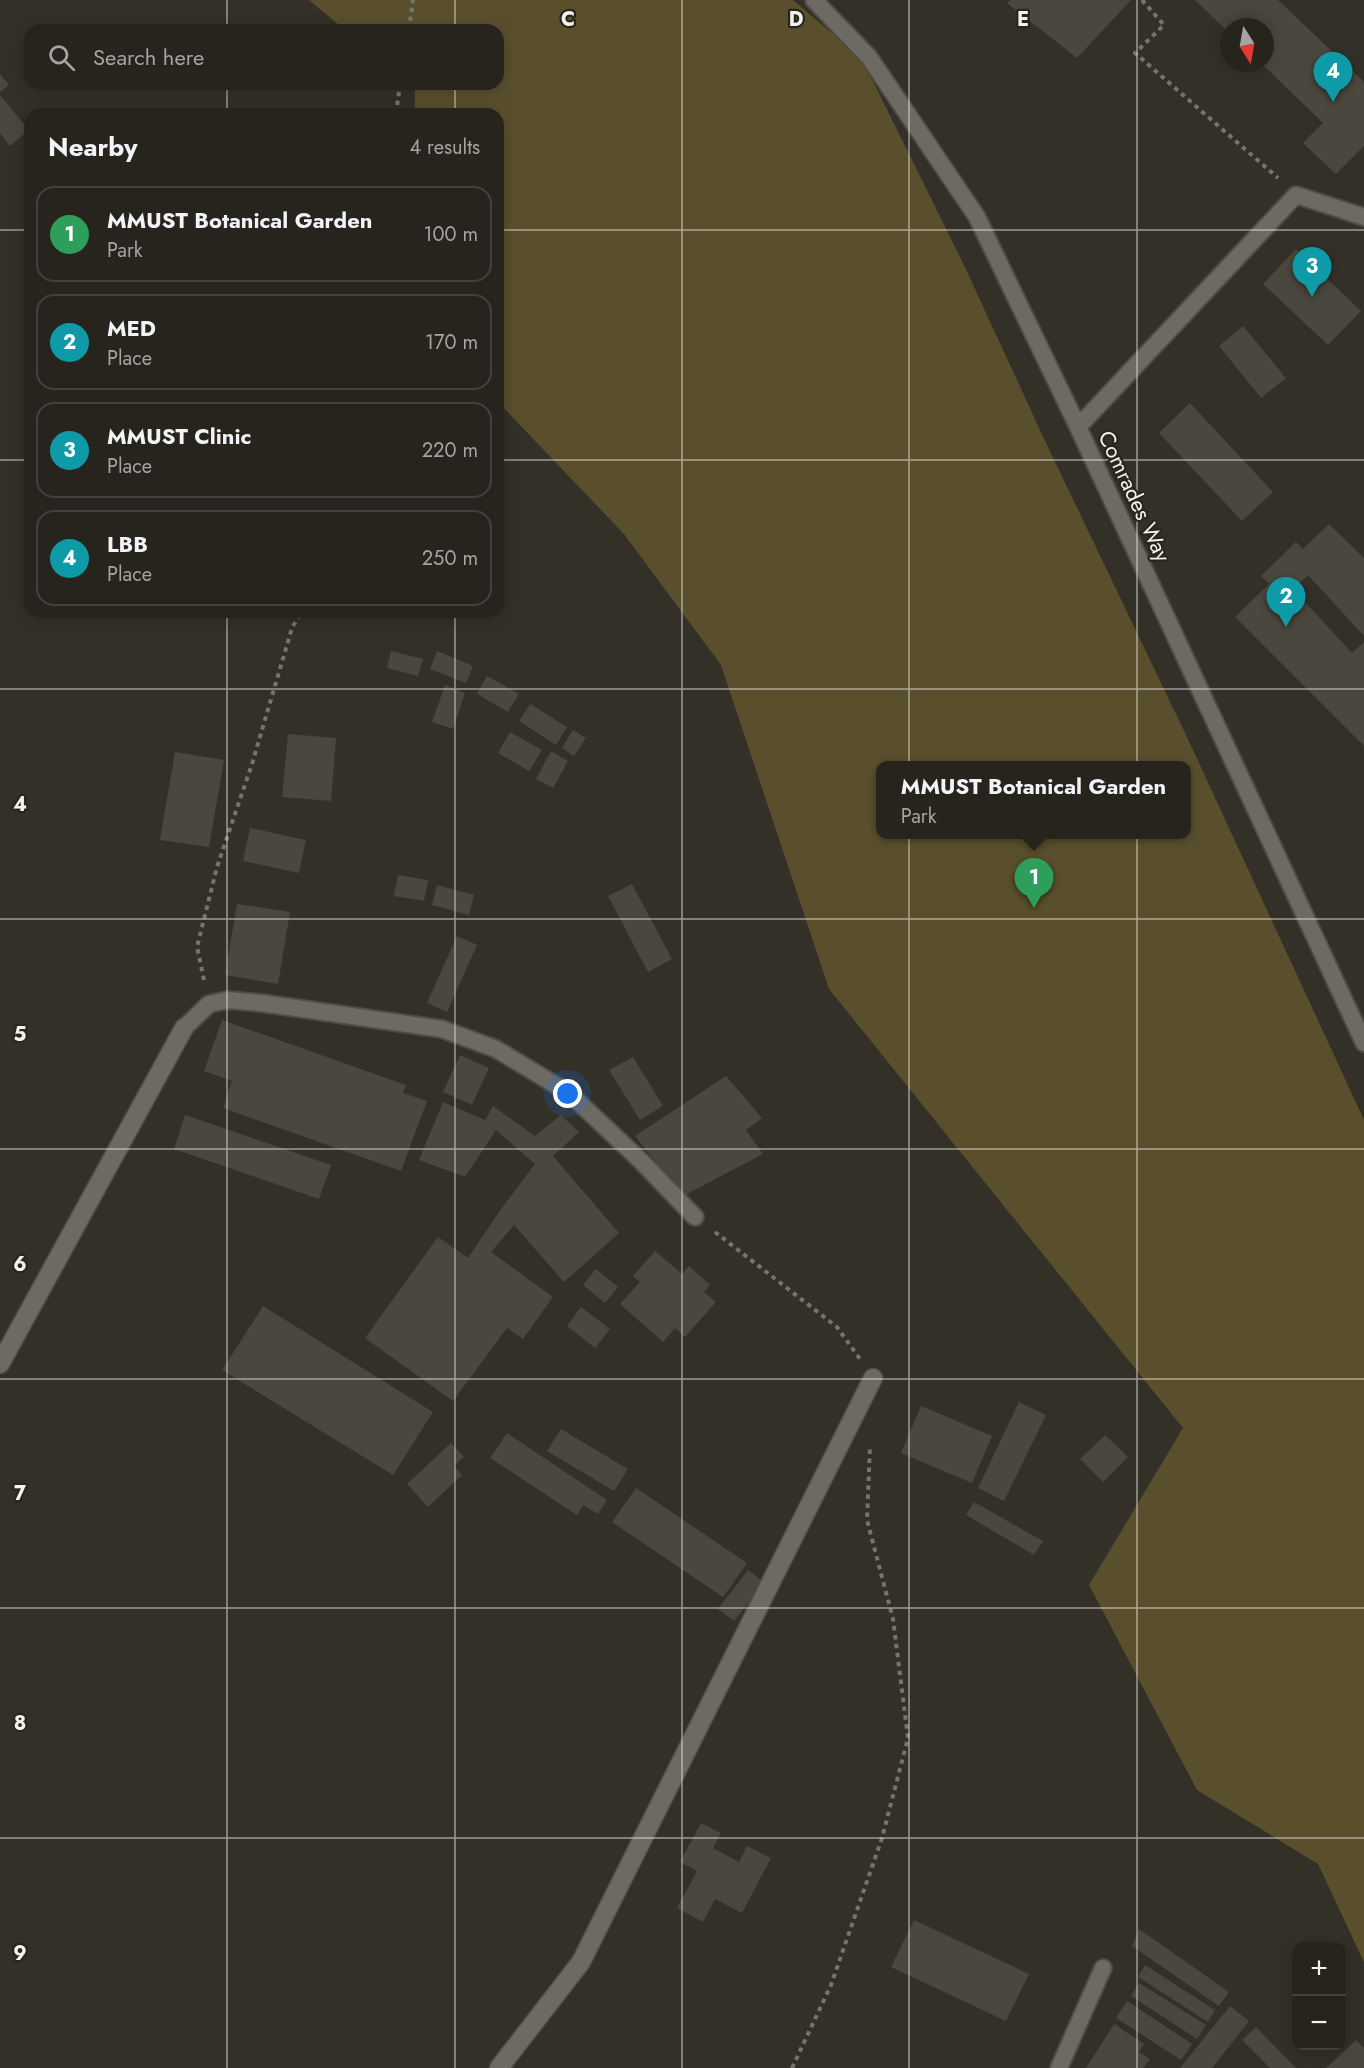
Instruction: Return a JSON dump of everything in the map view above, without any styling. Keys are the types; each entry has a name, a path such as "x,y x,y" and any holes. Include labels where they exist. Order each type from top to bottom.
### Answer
{"street":[{"path":"0,1365 184,1028"},
{"path":"499,2068 581,1962 873,1378"}],"lane":[{"name":"Comrades Way","path":"814,0 869,57 977,217 1078,427 1364,1043"},
{"path":"1078,427 1296,195 1364,217"},
{"path":"184,1028 209,1004 228,1000 442,1029 496,1050 569,1094 642,1162 695,1217"},
{"path":"1059,2068 1103,1968"}],"path":[{"path":"410,24 413,0"},
{"path":"1142,0 1164,25 1135,53 1296,195"},
{"path":"397,108 399,90"},
{"path":"209,1004 197,947 217,867 252,764 292,628 298,618"},
{"path":"695,1217 837,1327 873,1378"},
{"path":"792,2068 831,1985 882,1838 908,1738 893,1619 867,1520 871,1437"}],"shaded area":[{"path":"309,0 793,0 862,59 962,261 1046,443 1186,735 1364,1120 1364,1962 1318,1864 1197,1790 1089,1585 1183,1428 829,989 721,665 624,534 504,408 504,108 415,108 415,90 504,90 504,24 338,24"}],"building":[{"path":"1010,0 1131,0 1077,58 1007,3"},
{"path":"1195,0 1278,0 1364,82 1364,146 1336,174 1303,143 1323,123 1270,72 1274,72 1274,18 1220,18 1220,24"},
{"path":"0,74 9,85 0,92"},
{"path":"0,95 24,124 24,134 10,146 0,133"},
{"path":"1296,249 1361,311 1328,345 1263,284"},
{"path":"1243,326 1286,378 1261,398 1219,346"},
{"path":"1190,403 1273,492 1242,521 1159,433"},
{"path":"1329,524 1364,558 1364,636 1308,575 1293,589 1352,653 1364,642 1364,746 1235,617 1269,584 1261,576 1296,542 1303,549"},
{"path":"391,651 423,659 418,676 387,668"},
{"path":"437,651 473,666 466,683 430,669"},
{"path":"487,676 519,694 508,712 477,694"},
{"path":"445,685 465,693 453,729 432,722"},
{"path":"530,704 567,727 556,745 519,721"},
{"path":"573,730 586,738 574,756 562,748"},
{"path":"510,732 542,750 529,771 498,753"},
{"path":"288,734 336,738 331,801 282,797"},
{"path":"551,751 568,761 553,788 536,779"},
{"path":"175,752 224,760 209,847 160,840"},
{"path":"250,828 306,840 299,873 243,861"},
{"path":"398,875 428,880 424,901 394,896"},
{"path":"632,884 672,959 648,972 608,896"},
{"path":"437,885 474,895 469,915 432,905"},
{"path":"237,904 290,912 278,984 225,975"},
{"path":"457,936 477,945 447,1012 427,1003"},
{"path":"222,1020 406,1085 403,1093 427,1101 401,1171 223,1108 232,1081 204,1071"},
{"path":"460,1055 489,1068 472,1105 443,1092"},
{"path":"633,1057 663,1106 640,1120 609,1070"},
{"path":"726,1076 762,1118 746,1130 763,1154 683,1196 635,1136"},
{"path":"443,1102 485,1120 493,1106 535,1136 561,1115 579,1132 553,1156 619,1233 564,1282 514,1225 491,1252 553,1297 523,1339 507,1328 453,1401 365,1338 438,1237 468,1258 535,1164 496,1130 465,1177 419,1160"},
{"path":"185,1115 331,1165 319,1199 174,1149"},
{"path":"655,1251 682,1274 689,1266 710,1285 704,1292 716,1302 685,1337 675,1328 663,1342 620,1304 640,1282 633,1276"},
{"path":"596,1269 618,1287 605,1303 583,1285"},
{"path":"263,1306 433,1412 393,1475 222,1370"},
{"path":"581,1307 610,1329 595,1348 567,1326"},
{"path":"1019,1402 1046,1415 1004,1501 978,1488"},
{"path":"921,1406 992,1436 972,1483 901,1453"},
{"path":"561,1429 628,1469 614,1491 547,1451"},
{"path":"507,1433 607,1500 598,1514 583,1505 577,1515 490,1458"},
{"path":"1105,1435 1128,1457 1103,1482 1080,1459"},
{"path":"451,1443 464,1457 454,1466 462,1475 428,1507 407,1484"},
{"path":"636,1488 747,1563 723,1597 612,1522"},
{"path":"974,1502 1043,1541 1034,1555 966,1515"},
{"path":"748,1570 765,1583 734,1621 718,1609"},
{"path":"701,1823 721,1833 713,1848 739,1862 747,1846 771,1858 742,1913 715,1899 703,1922 677,1908 697,1871 680,1862"},
{"path":"914,1920 1029,1974 1006,2021 891,1967"},
{"path":"1139,1929 1229,1992 1219,2006 1132,1946"},
{"path":"1145,1965 1215,2010 1208,2022 1138,1977"},
{"path":"1139,1983 1206,2025 1197,2039 1131,1996"},
{"path":"1127,2001 1192,2044 1181,2060 1116,2018"},
{"path":"1230,2006 1249,2021 1212,2068 1180,2068"},
{"path":"1114,2024 1144,2044 1139,2052 1150,2059 1143,2068 1086,2068"},
{"path":"1256,2027 1296,2068 1270,2068 1242,2040"},
{"path":"1356,2040 1364,2048 1364,2068 1326,2068 1346,2050"}],"place":[{"name":"LBB","path":"1333,102"},
{"name":"MMUST Clinic","path":"1312,297"},
{"name":"MED","path":"1286,627"},
{"name":"MMUST Botanical Garden","path":"1034,908"}]}
